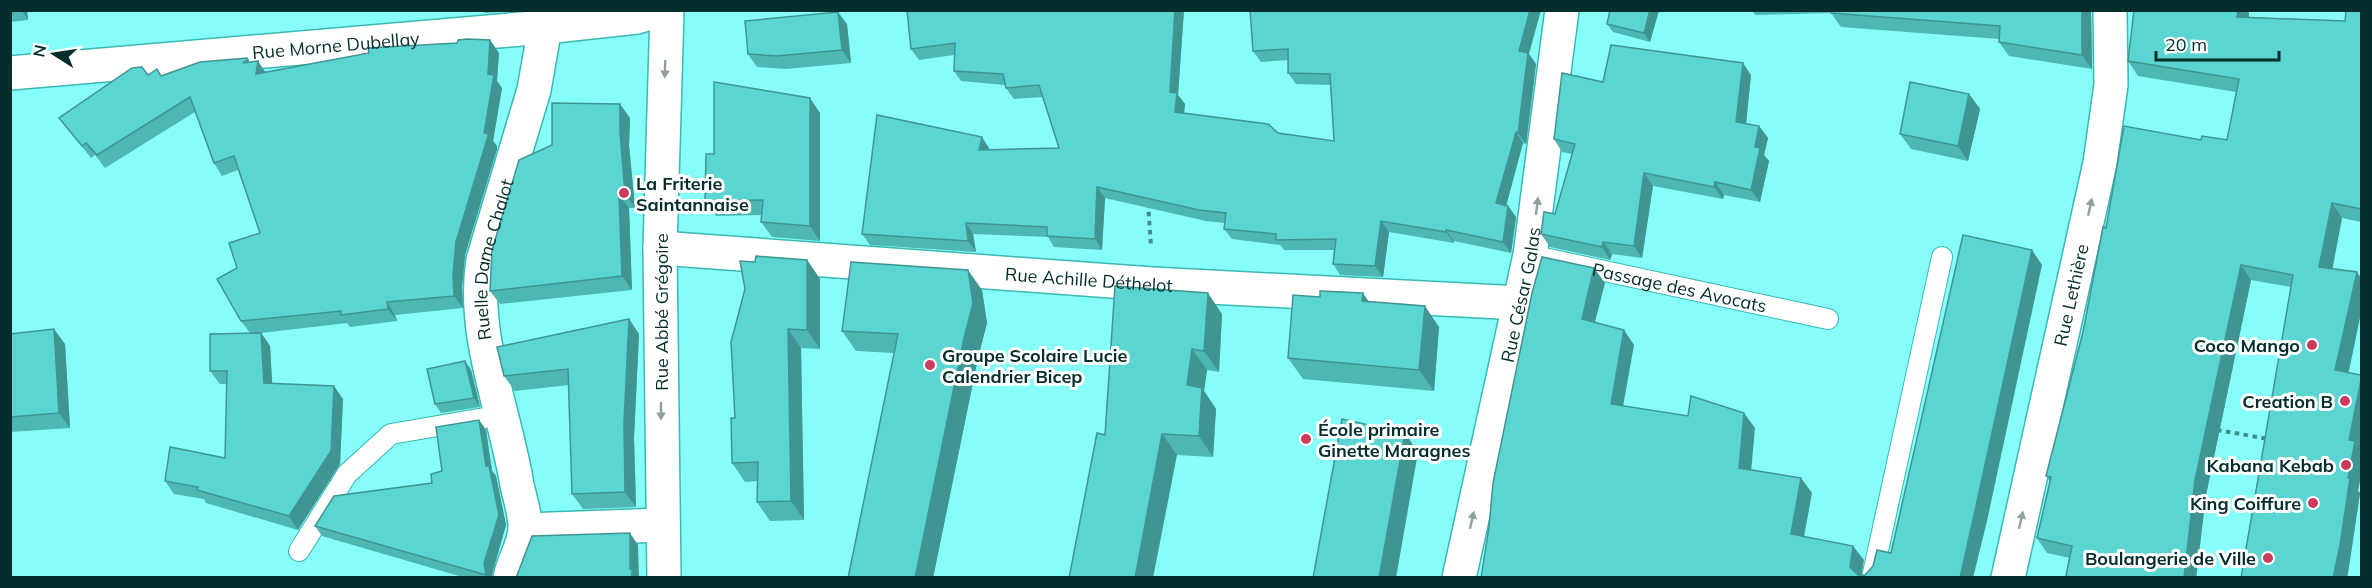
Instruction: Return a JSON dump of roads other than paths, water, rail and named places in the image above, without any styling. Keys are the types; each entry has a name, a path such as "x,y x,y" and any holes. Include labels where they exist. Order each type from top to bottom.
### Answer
{"street":[{"name":"Rue Morne Dubellay","path":"10,72 545,27 637,16 660,10"},
{"name":"Rue Abbé Grégoire","path":"664,578 660,248 667,10"},
{"name":"Rue César Galas","path":"1459,578 1530,255 1562,10"},
{"name":"Rue Lethière","path":"2008,578 2100,164 2111,86 2110,10"},
{"name":"Ruelle Dame Chalot","path":"525,530 513,457 487,352 479,284 483,260 534,90 545,27"},
{"name":"Rue Achille Déthelot","path":"660,248 1152,284 1520,303"},
{"path":"510,578 512,564 519,551 525,530 662,525"}],"lane":[{"name":"Passage des Avocats","path":"1530,255 1828,319"},
{"path":"1872,578 1942,256"},
{"path":"299,551 347,474 391,434 502,415"}],"place":[{"name":"La Friterie Saintannaise","path":"624,193"},
{"name":"Coco Mango","path":"2312,345"},
{"name":"Groupe Scolaire Lucie Calendrier Bicep","path":"930,365"},
{"name":"Creation B","path":"2345,401"},
{"name":"École primaire Ginette Maragnes","path":"1306,439"},
{"name":"Kabana Kebab","path":"2346,465"},
{"name":"King Coiffure","path":"2313,503"},
{"name":"Boulangerie de Ville","path":"2268,558"}]}
